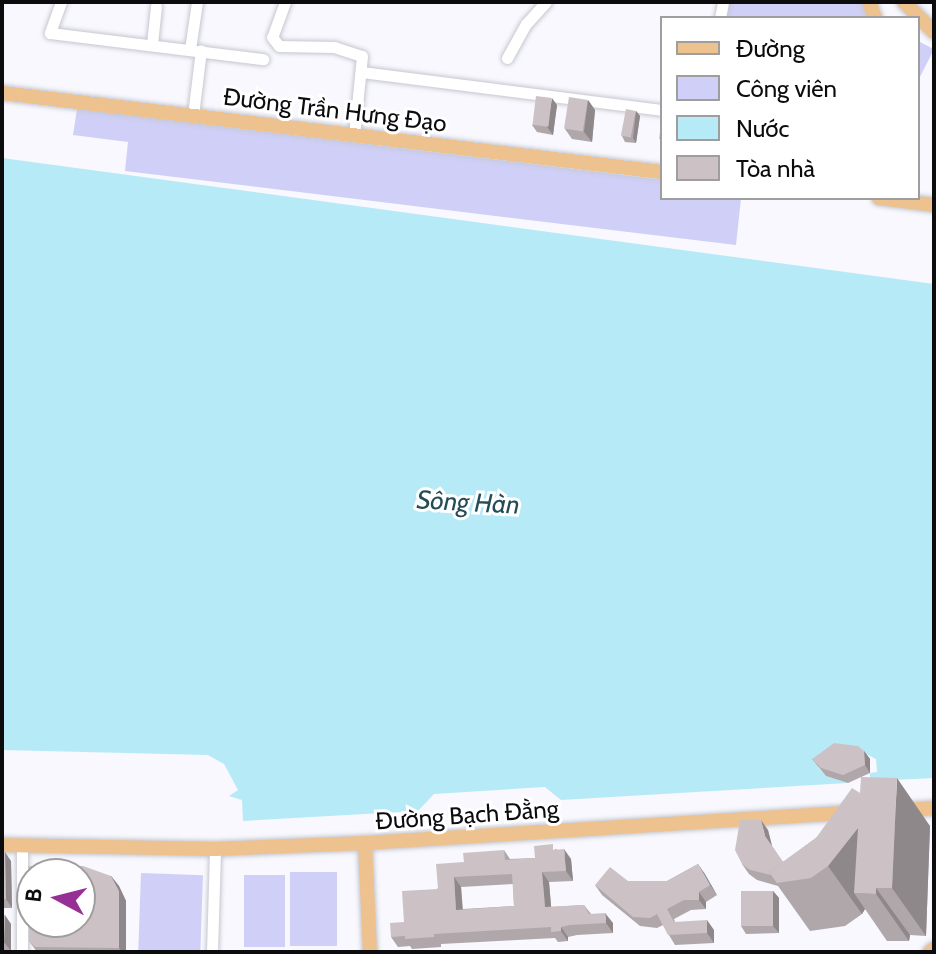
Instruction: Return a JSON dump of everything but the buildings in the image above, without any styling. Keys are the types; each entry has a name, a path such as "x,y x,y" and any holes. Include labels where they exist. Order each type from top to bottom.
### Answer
{"main road":[{"path":"920,19 934,33"},
{"name":"Đường Trần Hưng Đạo","path":"2,93 660,172"},
{"path":"896,200 934,205"},
{"name":"Đường Bạch Đằng","path":"2,845 215,849 365,843 934,808"},
{"path":"365,843 370,952"}],"street":[{"path":"61,2 50,33 263,59"},
{"path":"193,115 197,2"},
{"path":"285,2 272,37 274,43 279,46 326,46 362,56 354,136"},
{"path":"507,58 526,24 546,2"},
{"path":"152,44 156,6"},
{"path":"361,72 660,110"},
{"path":"22,845 22,952"},
{"path":"212,952 215,849"}],"green space":[{"path":"723,2 868,2 868,16 723,16"},
{"path":"920,42 934,49 920,77"},
{"path":"77,109 660,180 660,200 741,200 736,245 125,171 128,142 73,135"},
{"path":"290,872 337,872 337,946 290,946"},
{"path":"141,873 203,875 200,952 138,952"},
{"path":"244,875 285,875 285,947 244,947"}],"water":[{"name":"Sông Hàn","path":"2,158 934,284 934,778 870,781 870,773 877,772 876,759 864,753 818,767 826,776 848,783 561,800 545,787 434,794 418,811 243,821 242,800 229,796 238,790 224,764 208,755 2,750"}]}
